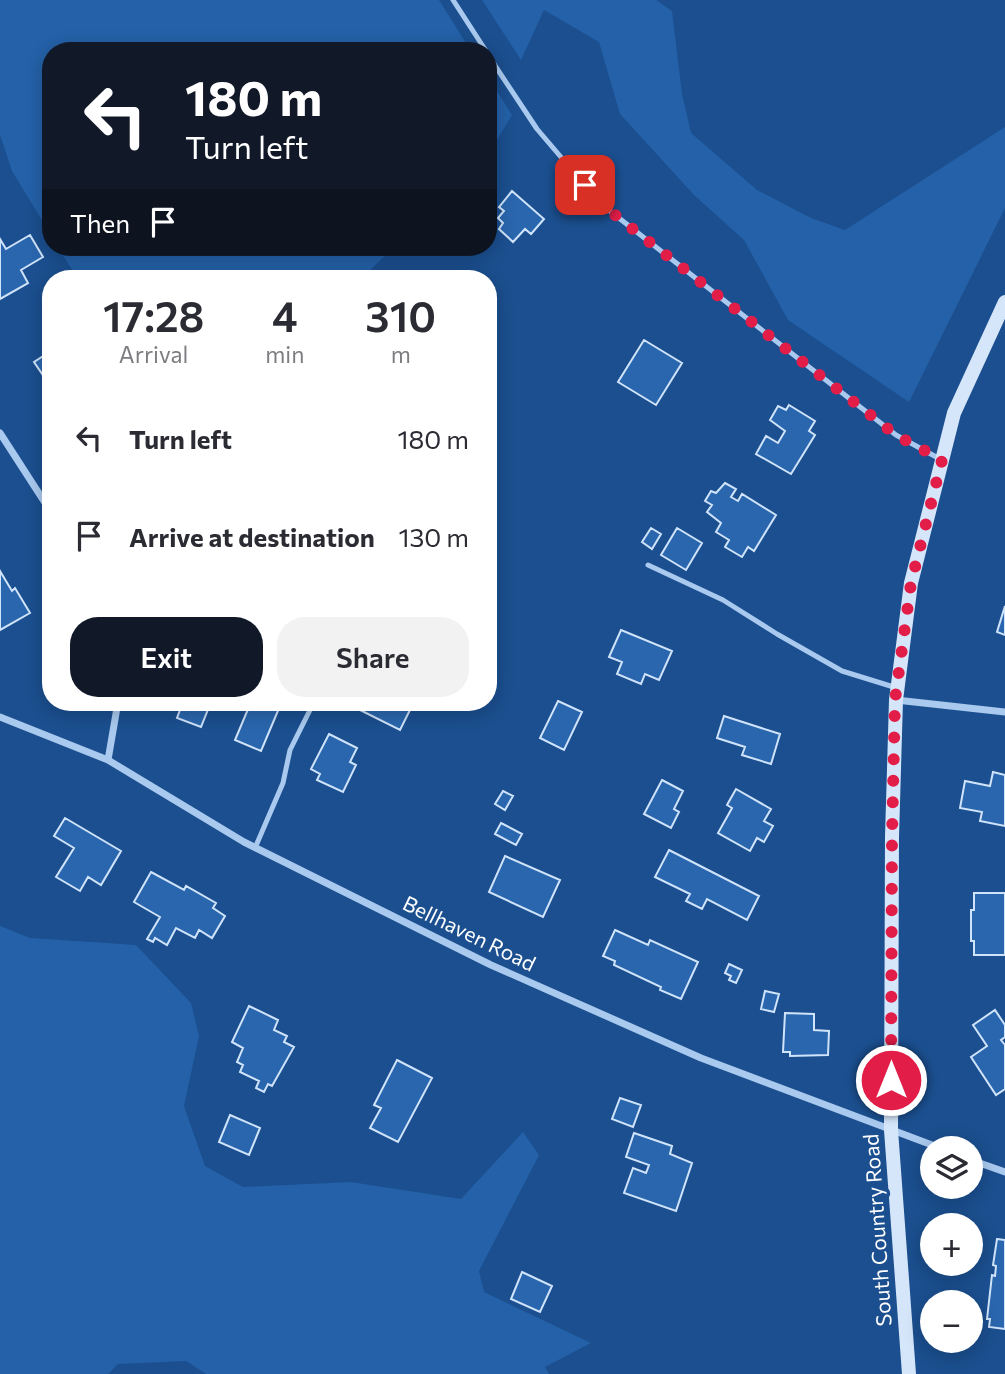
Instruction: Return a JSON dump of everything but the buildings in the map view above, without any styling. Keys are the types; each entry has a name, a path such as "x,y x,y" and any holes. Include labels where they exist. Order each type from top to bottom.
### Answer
{"main road":[{"name":"South Country Road","path":"909,1374 891,1130 891,850 896,694 911,583 954,413 1005,302"}],"street":[{"path":"0,433 42,498"},
{"path":"896,694 1005,712"},
{"path":"108,760 116,711"},
{"name":"Bellhaven Road","path":"0,717 108,760 255,848 491,965 701,1058 920,1141"},
{"path":"983,1164 1005,1172"}],"lane":[{"path":"453,0 480,42"},
{"path":"497,68 537,130 601,204 896,435 942,460"},
{"path":"648,565 723,600 842,671 896,694"},
{"path":"255,848 283,783 290,750 310,711"}],"shaded area":[{"path":"0,0 439,0 465,42 42,42 42,220 12,171 0,135"},
{"path":"482,0 656,0 672,11 682,94 691,133 757,190 811,218 845,230 1005,127 1005,208 909,402 788,320 744,240 694,195 620,114 599,42 544,10 521,60"},
{"path":"497,91 512,115 497,140"},
{"path":"64,256 385,256 370,270 72,270"},
{"path":"0,926 30,938 136,945 191,1003 199,1036 184,1106 205,1166 243,1187 351,1182 461,1199 523,1132 539,1155 479,1271 484,1292 591,1343 545,1367 549,1374 206,1374 186,1361 118,1364 108,1374 0,1374"}],"route":[{"path":"585,185 601,204 896,435 942,460 911,583 895,700 891,1080"}]}
